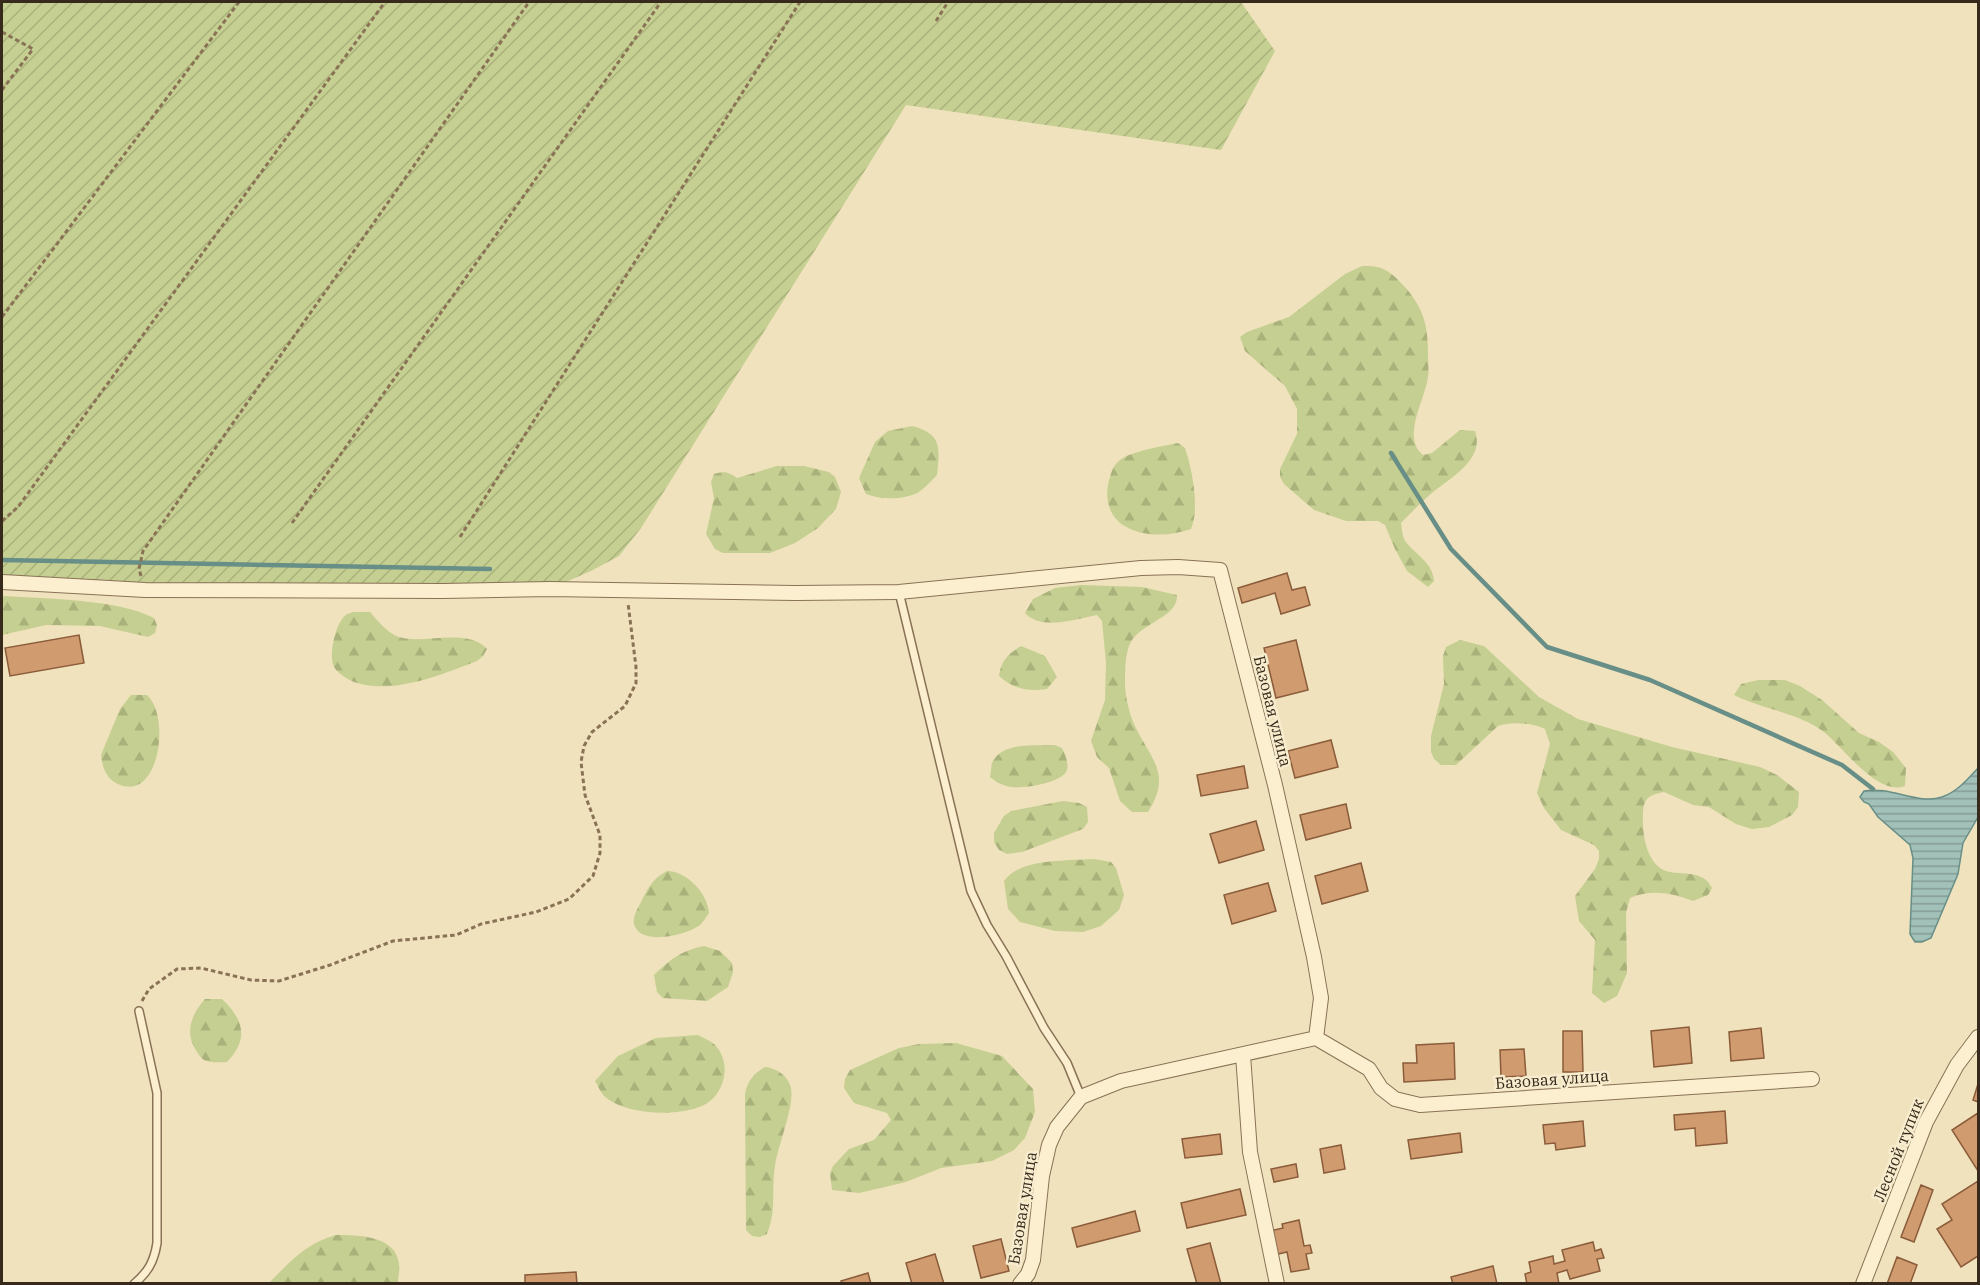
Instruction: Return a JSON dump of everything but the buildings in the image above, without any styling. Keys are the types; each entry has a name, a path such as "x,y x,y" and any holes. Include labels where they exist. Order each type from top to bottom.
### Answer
{"street":[{"name":"Базовая улица","path":"899,592 1141,568 1178,567 1220,570 1275,785 1314,957 1321,998 1316,1038"},
{"path":"2,582 145,590 899,592"},
{"name":"Лесной тупик","path":"1863,1284 1926,1122 1957,1065 1978,1037"},
{"name":"Базовая улица","path":"1020,1284 1028,1274 1033,1260 1042,1176 1049,1145 1057,1127 1081,1097 1121,1080 1316,1038 1369,1069 1381,1088 1395,1099 1420,1105 1812,1079"},
{"path":"1243,1055 1250,1152 1277,1284"}],"lane":[{"path":"899,592 971,891 987,926 1006,956 1044,1028 1067,1063 1081,1097"},
{"path":"134,1284 150,1269 157,1243 157,1093 140,1011"}],"path":[{"path":"2,317 239,2"},
{"path":"2,521 18,507 385,2"},
{"path":"139,569 143,551 529,2"},
{"path":"292,523 661,2"},
{"path":"460,537 800,2"},
{"path":"936,21 948,2"},
{"path":"2,32 33,49 2,90"},
{"path":"140,1011 141,1003 149,989 177,969 201,968 251,980 279,981 330,966 393,941 456,935 481,924 536,912 569,898 593,876 600,853 600,835 585,795 581,762 584,746 592,732 625,706 636,683 626,591"}],"green space":[{"path":"2,2 1241,2 1275,51 1221,150 906,105 641,528 619,556 550,589 2,582"},
{"path":"1362,266 1382,268 1395,277 1417,303 1424,318 1428,374 1414,429 1417,448 1423,455 1432,453 1460,430 1475,431 1477,441 1471,459 1401,523 1405,540 1431,569 1434,581 1428,587 1407,571 1385,525 1378,521 1346,521 1314,510 1284,484 1280,477 1280,469 1297,434 1297,409 1285,386 1245,351 1240,337 1247,332 1289,317 1345,274"},
{"path":"912,426 929,433 937,443 939,457 937,475 919,492 907,497 886,498 866,494 859,478 875,442 888,431"},
{"path":"1178,443 1185,448 1192,477 1195,510 1191,529 1177,533 1147,534 1122,524 1113,514 1108,501 1108,485 1115,465 1132,454"},
{"path":"777,466 804,466 829,472 835,477 841,492 836,509 818,528 795,543 770,553 723,553 715,549 706,534 714,498 711,482 714,474 726,473 737,478"},
{"path":"1081,585 1142,587 1177,595 1176,603 1171,610 1140,631 1134,638 1129,646 1126,660 1125,688 1129,709 1159,776 1159,787 1148,812 1132,812 1120,801 1109,768 1097,757 1091,741 1105,700 1106,663 1102,621 1097,615 1049,623 1032,618 1025,613 1033,599 1055,588"},
{"path":"2,597 102,603 154,618 157,625 155,633 148,637 100,626 46,625 2,635"},
{"path":"354,612 370,612 386,630 399,637 468,639 479,642 487,649 477,661 420,681 390,686 357,683 336,670 332,662 334,639 339,624 346,615"},
{"path":"1460,640 1484,646 1539,697 1578,719 1672,747 1760,767 1777,775 1799,792 1798,807 1792,815 1769,827 1752,829 1736,824 1709,807 1693,805 1664,792 1646,800 1643,828 1646,846 1653,861 1666,871 1692,874 1703,878 1712,888 1708,895 1693,901 1662,893 1630,898 1626,913 1627,973 1617,996 1604,1003 1592,993 1595,940 1579,921 1575,896 1595,869 1599,851 1594,845 1561,830 1544,808 1537,793 1550,744 1545,729 1522,723 1498,726 1456,765 1441,765 1434,759 1431,752 1431,736 1444,684 1443,656 1446,647"},
{"path":"1021,646 1045,656 1057,677 1047,689 1022,688 1010,684 999,676 1006,658"},
{"path":"1758,680 1785,680 1800,686 1822,700 1859,733 1879,742 1893,752 1906,768 1905,786 1895,787 1883,784 1872,777 1814,725 1734,695 1741,684"},
{"path":"131,695 147,695 155,706 159,722 159,739 157,756 151,771 142,782 130,787 116,783 107,775 101,755 120,709"},
{"path":"1055,745 1062,748 1067,770 1064,775 1050,782 1011,787 1002,785 990,777 992,763 1003,751 1020,746"},
{"path":"1063,801 1079,803 1087,807 1088,822 1083,829 1022,852 1007,854 999,850 994,842 994,833 1004,816 1011,811"},
{"path":"1094,859 1111,862 1116,868 1124,895 1119,910 1101,926 1083,932 1055,931 1020,922 1008,909 1004,881 1021,868 1045,862"},
{"path":"667,871 689,879 701,891 709,913 701,924 686,932 665,937 645,935 638,931 634,924 635,914 650,886"},
{"path":"704,946 720,951 732,963 733,972 728,987 707,1001 663,998 657,992 654,975 676,956"},
{"path":"205,999 222,999 239,1022 241,1037 239,1045 227,1062 204,1060 193,1045 191,1024 196,1011"},
{"path":"698,1035 714,1044 720,1051 725,1069 721,1087 710,1101 702,1106 691,1110 666,1113 626,1108 605,1097 595,1081 618,1056 656,1038"},
{"path":"956,1043 1002,1056 1033,1089 1035,1112 1025,1138 1014,1150 992,1161 941,1168 906,1182 859,1193 832,1190 830,1173 833,1166 849,1149 874,1140 891,1120 887,1113 854,1103 844,1088 845,1079 850,1070 899,1048 919,1044"},
{"path":"765,1067 776,1070 788,1081 791,1102 775,1166 770,1225 767,1234 760,1237 752,1236 746,1230 745,1094 752,1078"},
{"path":"336,1235 354,1235 374,1239 391,1247 399,1264 398,1283 269,1283 307,1248"}],"water":[{"path":"1978,768 1978,817 1963,843 1958,874 1931,938 1915,942 1910,934 1913,858 1910,845 1878,817 1869,804 1860,797 1864,791 1874,790 1923,799 1942,797 1957,789"}],"waterway":[{"path":"1391,453 1451,549 1547,647 1650,680 1842,765 1873,789"},
{"path":"2,560 490,569"}]}
